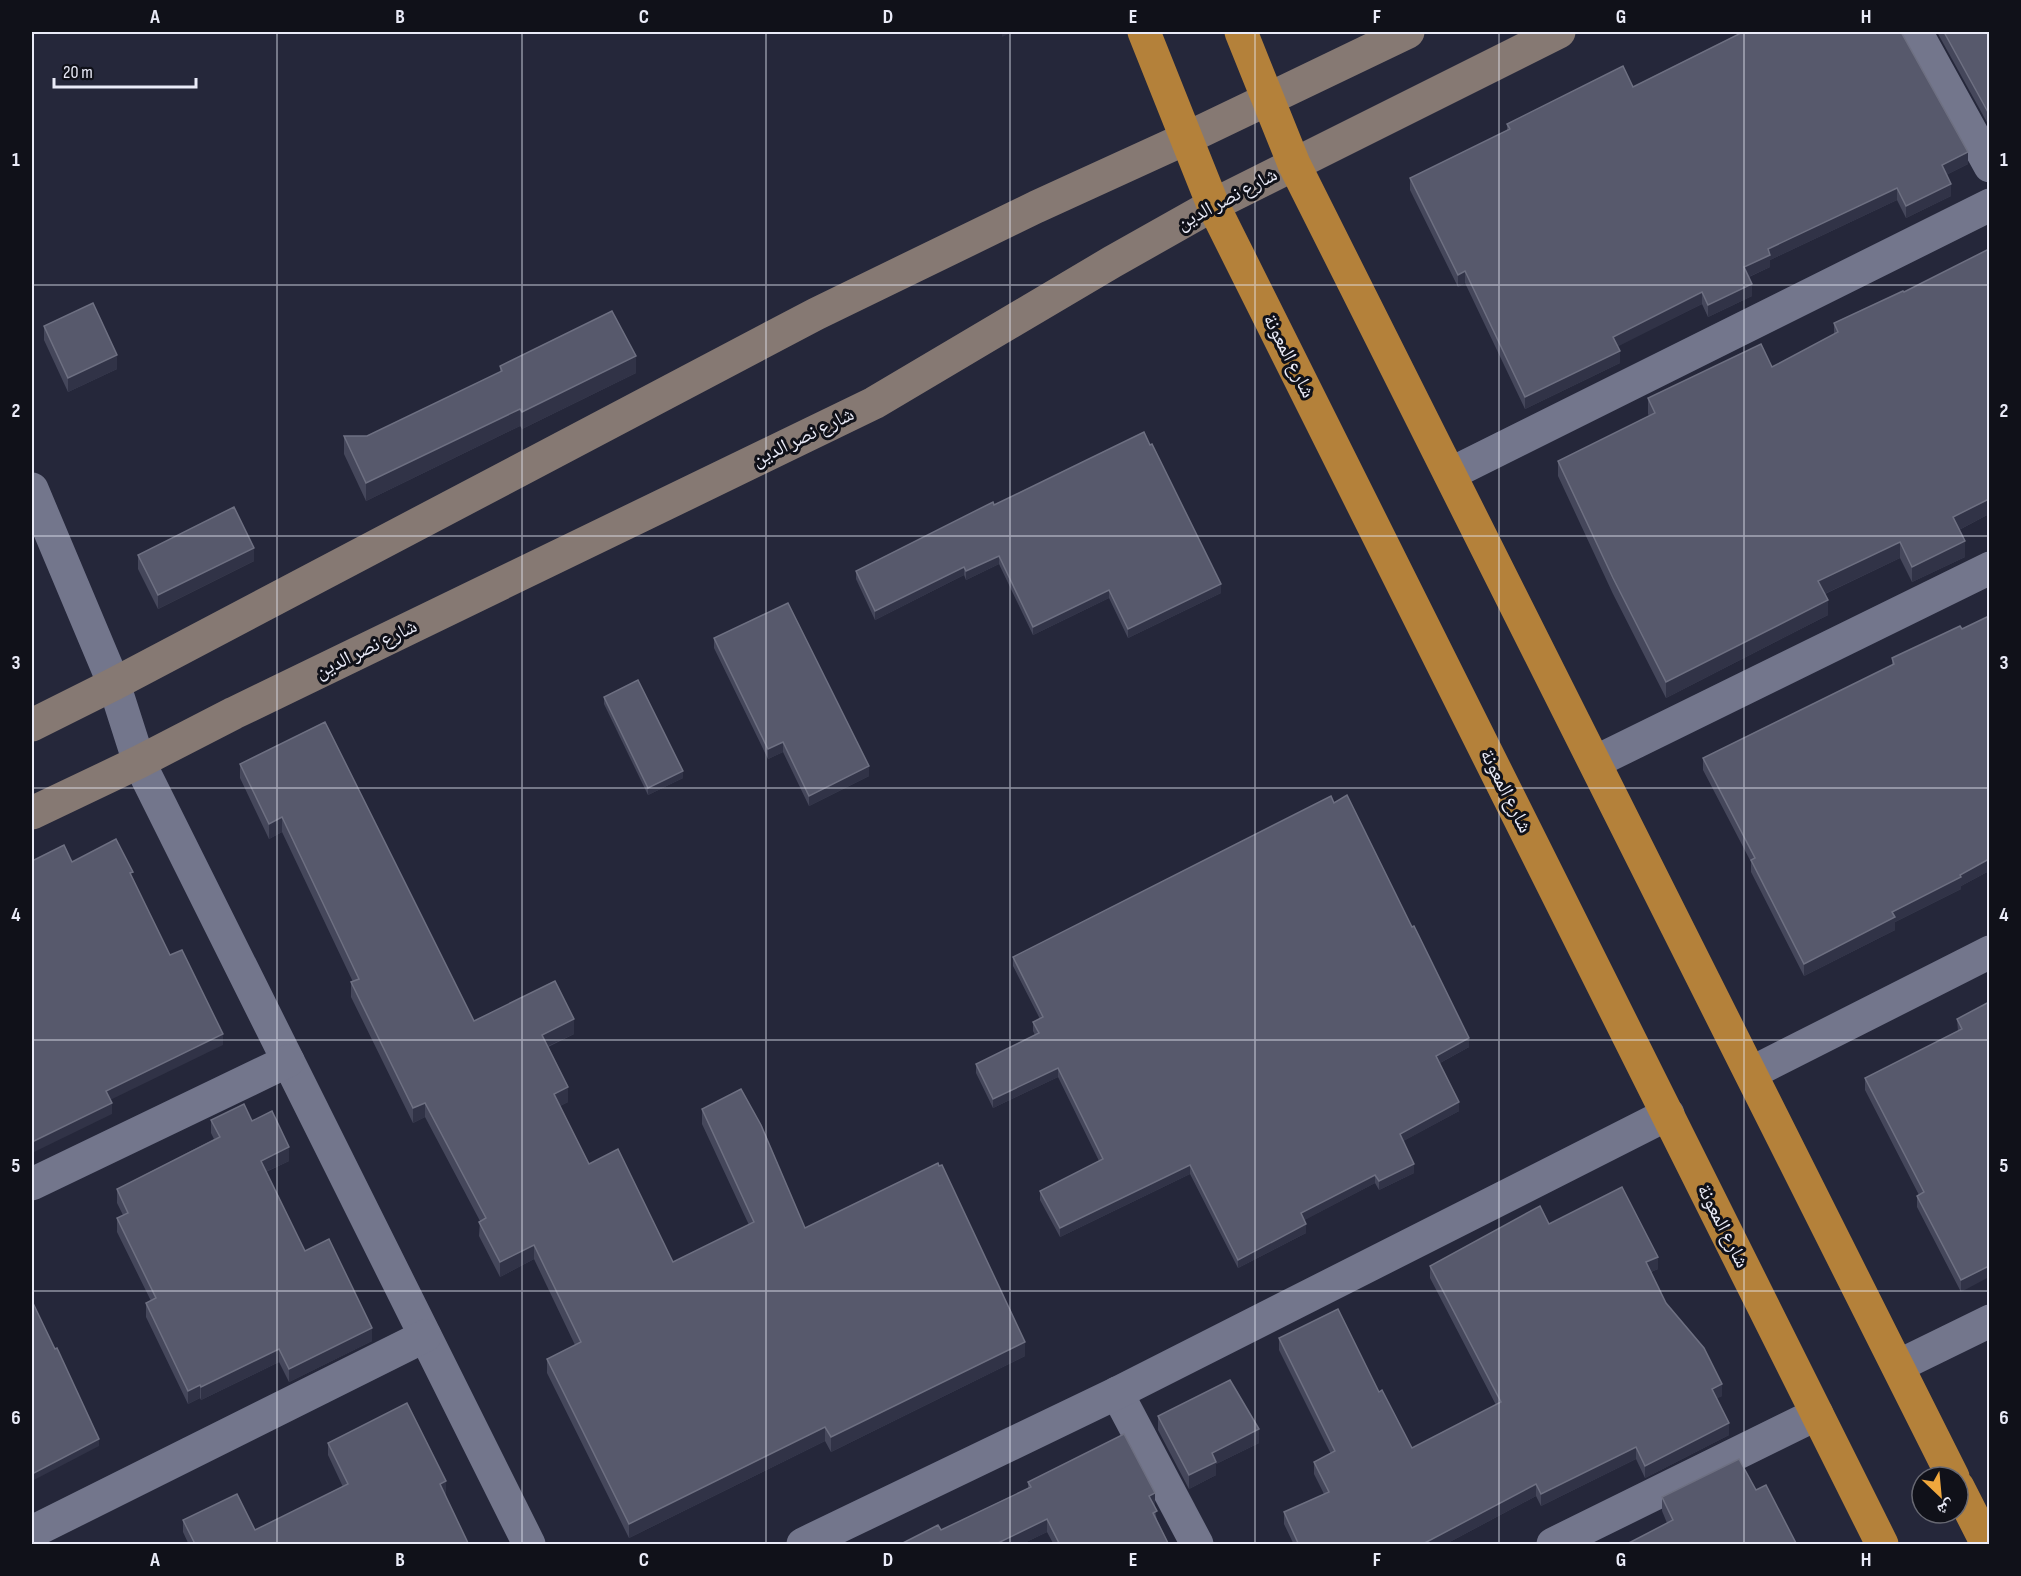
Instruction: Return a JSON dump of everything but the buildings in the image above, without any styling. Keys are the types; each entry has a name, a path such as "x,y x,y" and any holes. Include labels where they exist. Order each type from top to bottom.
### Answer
{"highway":[{"name":"شارع المعونة","path":"1144,32 1213,205 1882,1545"},
{"path":"1240,32 1294,164 1947,1465"},
{"path":"1970,1510 1987,1545"}],"street":[{"path":"32,725 816,314 1036,207 1187,138 1408,32"},
{"name":"شارع نصر الدين","path":"32,813 874,404 1112,262 1213,205 1559,32"},
{"path":"1916,32 1989,166"},
{"path":"1450,474 1989,205"},
{"path":"35,506 114,684 139,762 529,1545"},
{"path":"1594,762 1989,568"},
{"path":"1751,1072 1989,952"},
{"path":"32,1184 288,1061"},
{"path":"804,1545 1117,1393 1668,1114"},
{"path":"1898,1366 1989,1321"},
{"path":"32,1532 425,1336"},
{"path":"1117,1393 1197,1545"},
{"path":"1553,1545 1817,1414"}]}
